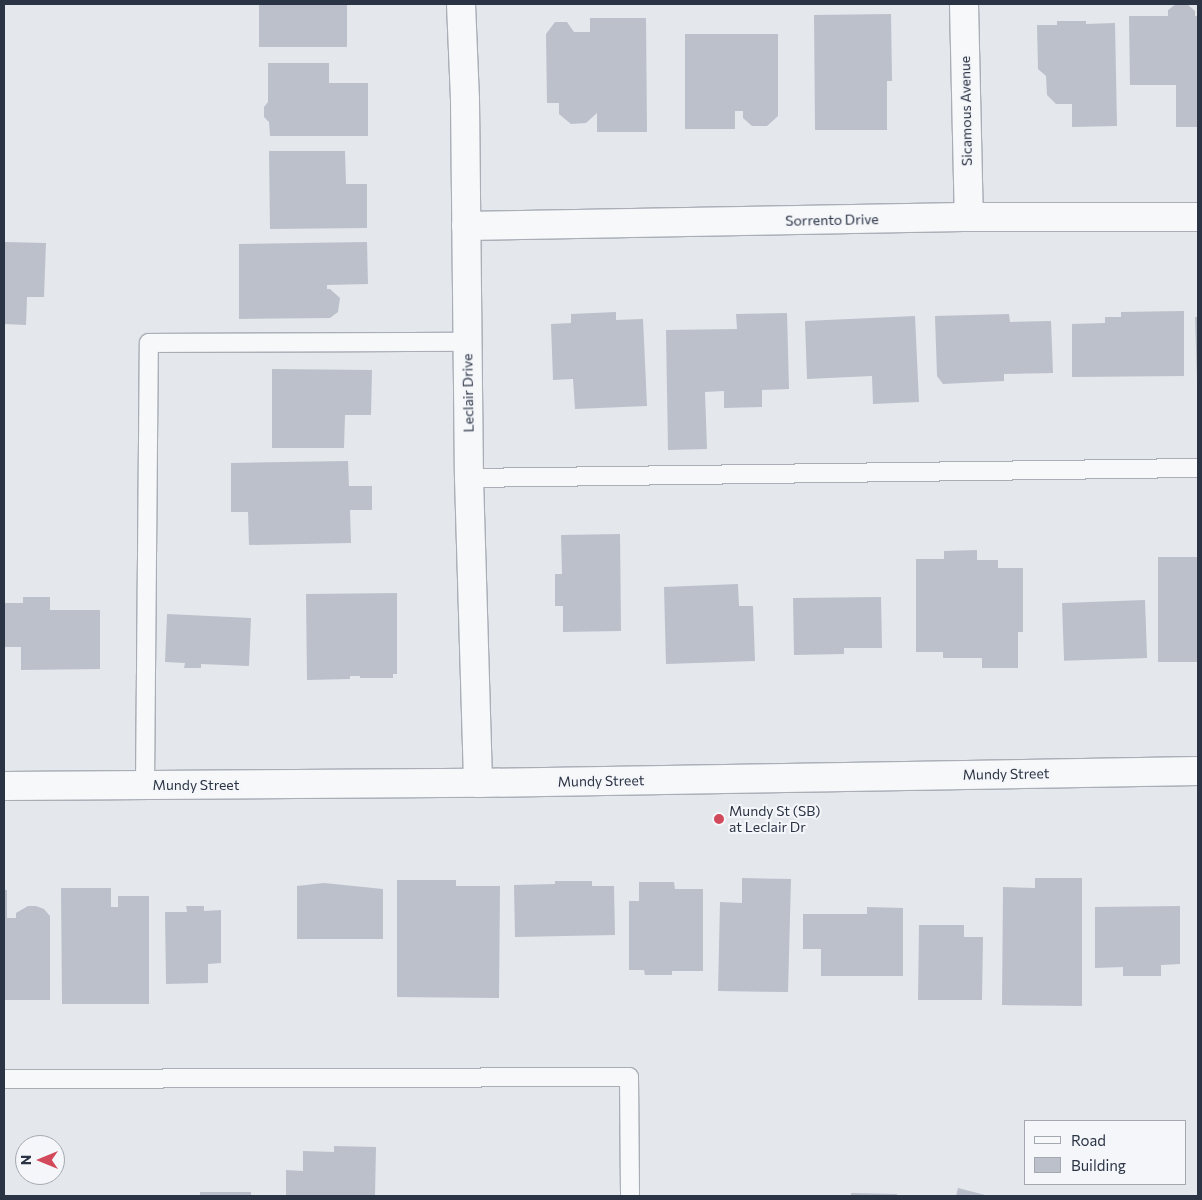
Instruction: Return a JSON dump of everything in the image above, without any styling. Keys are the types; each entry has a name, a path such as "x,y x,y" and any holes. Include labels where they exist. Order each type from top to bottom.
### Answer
{"street":[{"name":"Leclair Drive","path":"461,4 469,478 478,783"},
{"name":"Sicamous Avenue","path":"964,4 969,217"},
{"name":"Sorrento Drive","path":"466,226 969,217 1198,217"},
{"name":"Mundy Street","path":"4,786 478,783 1198,771"}],"lane":[{"path":"145,785 149,343 467,342"},
{"path":"469,478 1198,468"},
{"path":"4,1079 629,1077 630,1196"}],"building":[{"path":"259,4 347,4 347,47 259,47"},
{"path":"1176,4 1187,4 1195,11 1195,16 1198,16 1198,127 1176,127 1176,85 1130,85 1129,16 1168,16 1168,10"},
{"path":"891,14 892,81 887,81 887,130 815,130 814,15"},
{"path":"590,18 646,18 647,132 597,132 597,113 586,123 571,124 559,114 559,103 547,103 546,34 555,22 567,22 574,32 590,32"},
{"path":"1057,21 1086,21 1086,24 1115,23 1117,126 1072,127 1072,104 1056,104 1047,95 1046,76 1038,69 1037,25 1057,25"},
{"path":"685,34 778,34 778,116 767,126 752,126 743,118 743,111 735,111 735,129 685,129"},
{"path":"268,63 329,63 329,83 368,83 368,136 270,136 269,122 264,117 264,107 268,102"},
{"path":"269,151 345,151 346,184 367,184 367,228 270,229"},
{"path":"4,242 46,243 44,297 27,297 26,325 4,324"},
{"path":"367,242 368,284 327,285 327,289 330,289 340,298 338,312 330,318 239,319 239,244"},
{"path":"1184,311 1184,376 1072,377 1072,324 1105,323 1105,317 1121,317 1121,312"},
{"path":"616,312 616,320 643,319 647,406 575,409 573,379 553,380 551,324 571,323 571,314"},
{"path":"787,313 789,389 762,390 762,407 724,408 724,391 705,392 707,449 668,450 666,330 737,329 736,314"},
{"path":"1009,314 1010,322 1051,321 1053,373 1004,374 1004,381 943,384 937,376 935,316"},
{"path":"915,316 919,402 873,404 872,376 807,379 805,321"},
{"path":"1195,317 1198,317 1198,380 1197,380"},
{"path":"272,369 372,370 371,415 345,415 344,448 272,448"},
{"path":"348,461 349,486 372,486 372,510 350,510 351,543 249,545 248,512 231,512 231,463"},
{"path":"620,534 621,631 563,632 563,606 555,606 555,574 562,574 561,535"},
{"path":"977,550 977,560 998,560 998,568 1023,568 1023,632 1018,632 1018,668 982,668 982,658 943,658 943,652 916,652 916,559 944,559 944,551"},
{"path":"1158,557 1198,557 1198,662 1158,662"},
{"path":"738,584 739,606 753,606 755,661 666,664 664,587"},
{"path":"397,593 397,674 393,674 393,678 360,678 360,676 350,676 350,679 307,680 306,594"},
{"path":"23,597 50,597 50,610 100,610 100,669 21,670 21,647 4,647 4,603 23,603"},
{"path":"881,597 882,648 844,648 844,654 794,655 793,598"},
{"path":"1145,600 1147,658 1064,661 1062,603"},
{"path":"167,614 251,618 249,666 201,664 201,668 184,668 185,663 165,662"},
{"path":"742,878 791,879 788,992 718,991 720,902 742,903"},
{"path":"1035,878 1082,878 1082,1006 1002,1005 1003,887 1035,888"},
{"path":"397,880 456,880 456,886 500,886 499,998 397,997"},
{"path":"555,881 592,881 592,886 614,886 615,935 515,937 514,885 555,884"},
{"path":"639,882 674,882 675,889 703,889 703,971 672,971 672,975 645,975 644,970 629,970 629,901 639,901"},
{"path":"324,883 383,889 383,939 297,939 297,886"},
{"path":"61,888 111,888 111,907 118,907 118,896 149,896 149,1004 62,1004"},
{"path":"4,890 7,890 7,918 16,918 16,913 28,906 44,909 50,916 50,1000 4,1000"},
{"path":"186,906 204,906 204,911 221,910 221,963 208,964 208,983 166,984 165,912 187,912"},
{"path":"1180,906 1180,964 1161,965 1161,976 1123,976 1123,967 1095,968 1095,907"},
{"path":"867,907 903,908 903,976 821,976 821,949 803,949 803,914 867,914"},
{"path":"919,925 964,925 964,937 983,937 982,1000 918,1000"},
{"path":"334,1146 376,1147 375,1196 286,1196 286,1170 303,1171 303,1151 334,1152"},
{"path":"958,1188 989,1196 956,1196"},
{"path":"200,1192 251,1192 251,1196 200,1196"},
{"path":"851,1193 897,1194 897,1196 851,1196"}],"place":[{"name":"Mundy St (SB) at Leclair Dr","path":"719,819"}]}
